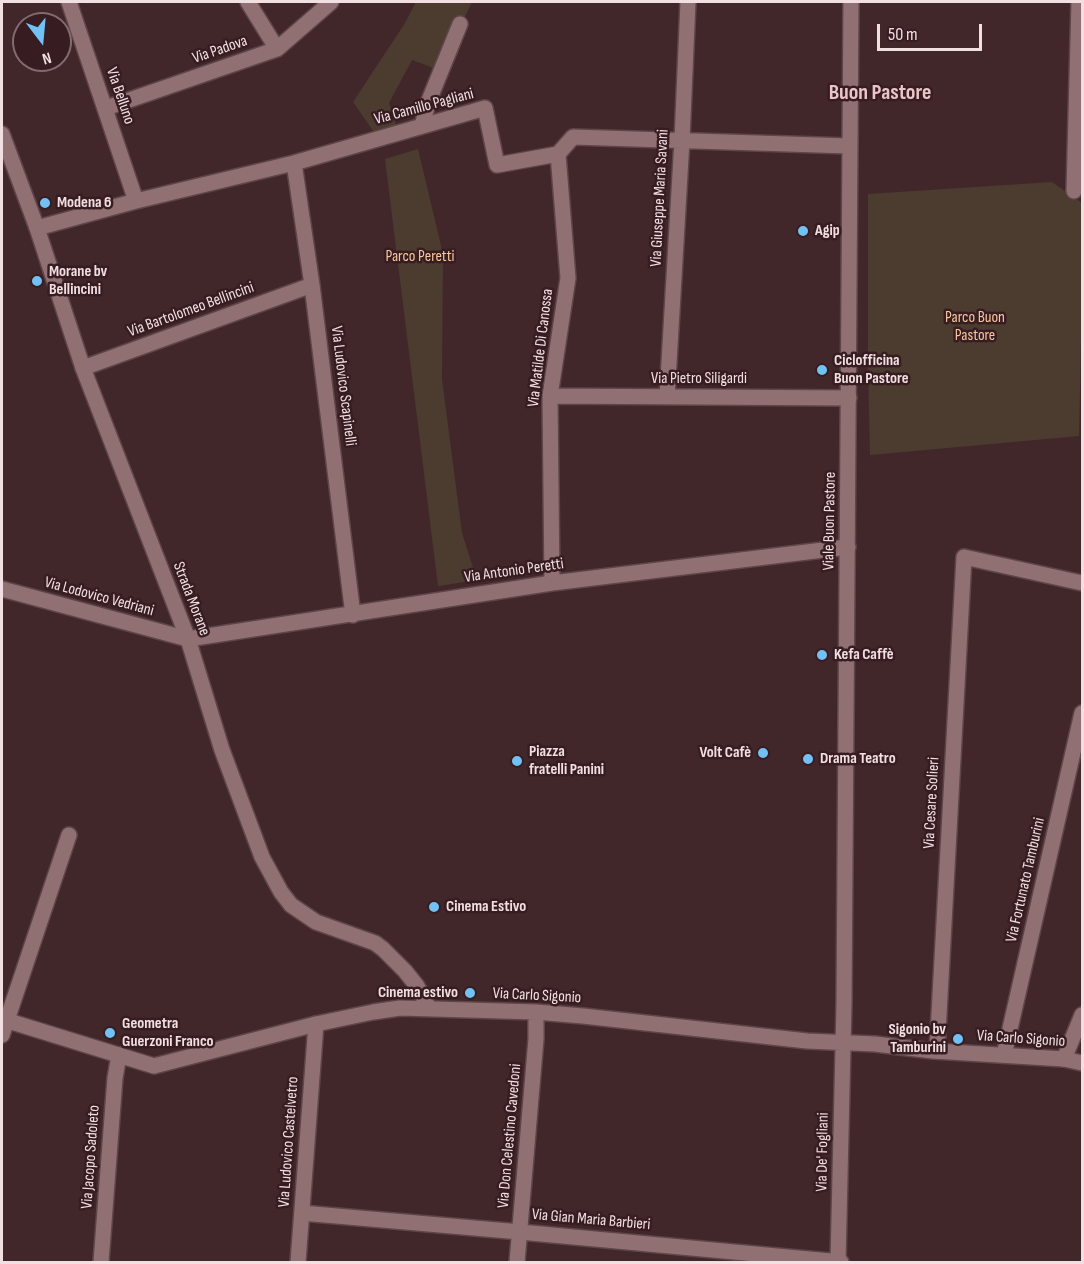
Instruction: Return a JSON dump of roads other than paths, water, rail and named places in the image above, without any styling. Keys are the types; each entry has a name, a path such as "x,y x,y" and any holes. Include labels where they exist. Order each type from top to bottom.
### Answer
{"street":[{"name":"Via Belluno","path":"69,2 136,201"},
{"path":"248,2 277,49"},
{"name":"Via Padova","path":"106,108 277,49 331,2"},
{"name":"Via Giuseppe Maria Savani","path":"667,397 688,2"},
{"name":"Viale Buon Pastore","path":"843,1042 851,2"},
{"path":"1074,191 1079,2"},
{"path":"422,126 428,103 460,24"},
{"name":"Via Camillo Pagliani","path":"36,228 294,163 485,108 497,165 558,154 573,137 849,146"},
{"name":"Strada Morane","path":"2,134 83,368 188,639 231,776 262,857 281,892 291,905 315,922 375,943 411,978 429,1008"},
{"name":"Via Matilde Di Canossa","path":"552,583 550,396 568,278 558,154"},
{"name":"Via Ludovico Scapinelli","path":"294,163 312,285 353,615"},
{"name":"Via Bartolomeo Bellincini","path":"83,368 312,285"},
{"name":"Via Pietro Siligardi","path":"550,396 849,398"},
{"name":"Via Antonio Peretti","path":"188,639 552,583 848,547"},
{"name":"Via Cesare Solieri","path":"937,1051 964,557 1083,583"},
{"name":"Via Lodovico Vedriani","path":"2,589 188,639"},
{"name":"Via Fortunato Tamburini","path":"1004,1055 1083,713"},
{"path":"3,1024 69,835"},
{"name":"Via Carlo Sigonio","path":"3,1024 154,1066 316,1024 400,1008 536,1012 807,1041 1064,1059 1083,1063"},
{"name":"Via Don Celestino Cavedoni","path":"517,1263 536,1039 536,1012"},
{"path":"1064,1059 1083,1016"},
{"name":"Via Ludovico Castelvetro","path":"298,1263 316,1024"},
{"name":"Via De' Fogliani","path":"839,1262 843,1042"},
{"name":"Via Jacopo Sadoleto","path":"101,1263 115,1078 119,1055"},
{"name":"Via Gian Maria Barbieri","path":"302,1213 839,1262"}],"place":[{"name":"Modena 6","path":"45,203"},
{"name":"Agip","path":"803,231"},
{"name":"Morane bv Bellincini","path":"37,281"},
{"name":"Ciclofficina Buon Pastore","path":"822,370"},
{"name":"Kefa Caffè","path":"822,655"},
{"name":"Volt Cafè","path":"763,753"},
{"name":"Drama Teatro","path":"808,759"},
{"name":"Piazza fratelli Panini","path":"517,761"},
{"name":"Cinema Estivo","path":"434,907"},
{"name":"Cinema estivo","path":"470,993"},
{"name":"Geometra Guerzoni Franco","path":"110,1033"},
{"name":"Sigonio bv Tamburini","path":"958,1039"}],"district":[{"name":"Buon Pastore","path":"880,93"}],"park label":[{"name":"Parco Peretti","path":"420,257"},
{"name":"Parco Buon Pastore","path":"975,327"}]}
